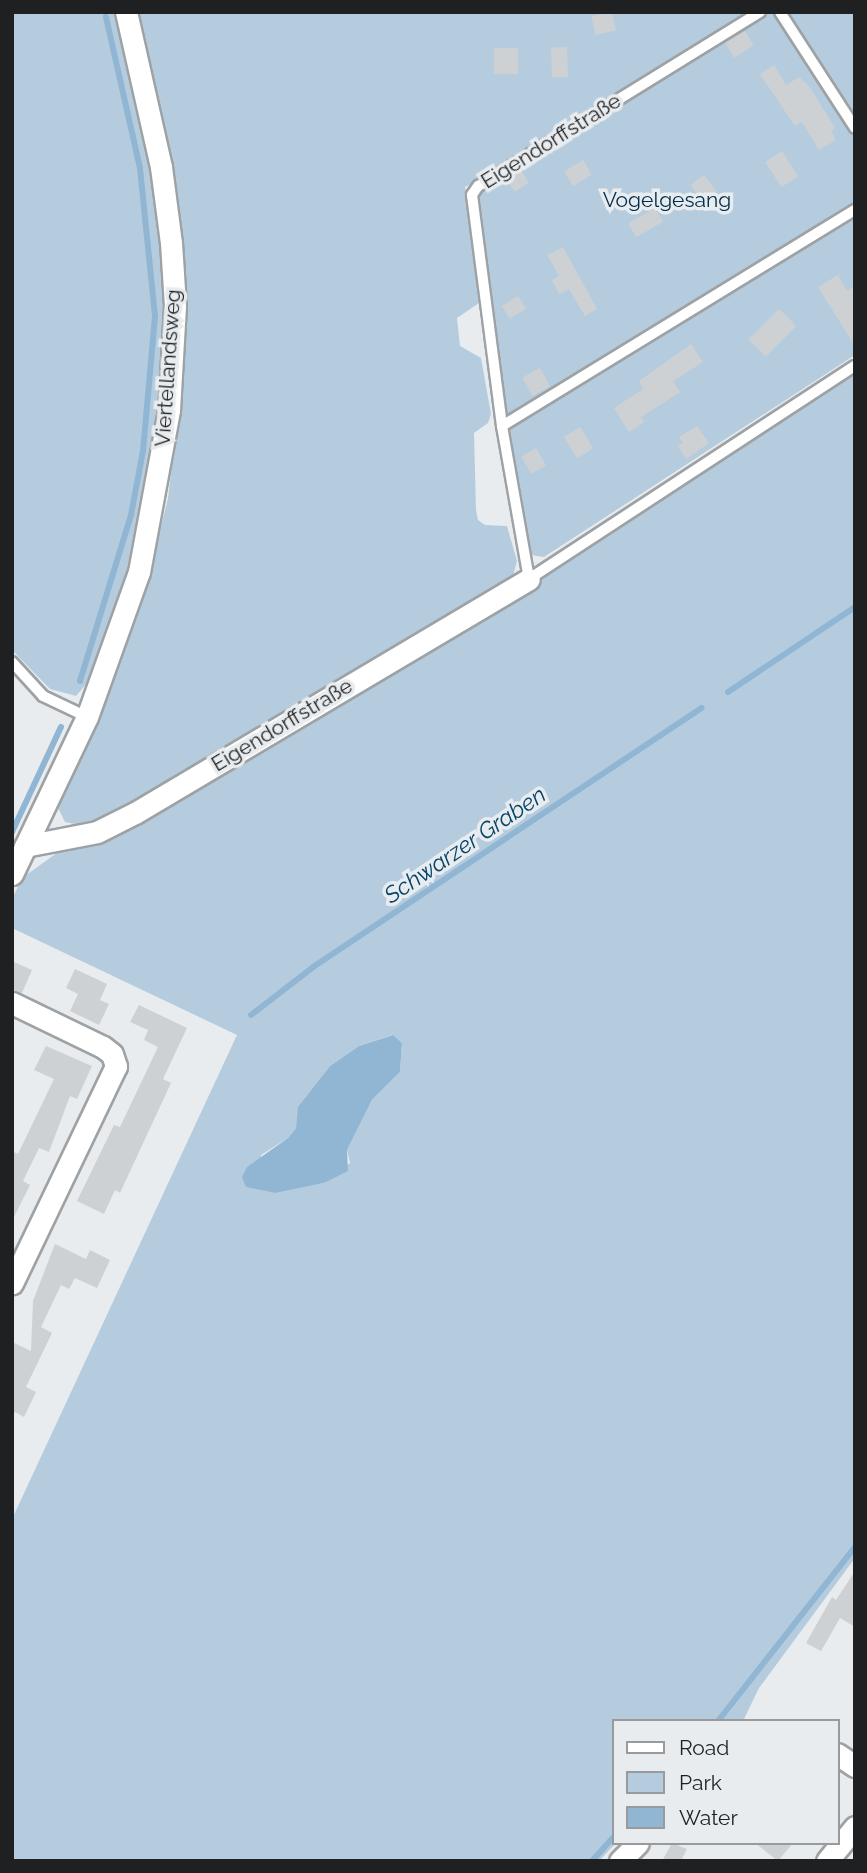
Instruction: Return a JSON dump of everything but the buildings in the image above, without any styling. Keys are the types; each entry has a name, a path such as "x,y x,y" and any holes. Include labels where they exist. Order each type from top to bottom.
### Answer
{"street":[{"name":"Viertellandsweg","path":"25,846 87,717 139,572 156,496 169,410 176,306 161,167 126,12"},
{"name":"Eigendorffstraße","path":"25,846 97,832 135,813 529,579"},
{"path":"12,874 25,846"},
{"path":"12,1003 108,1050 116,1066 12,1283"},
{"path":"839,1755 855,1766"},
{"path":"827,1861 855,1827"},
{"path":"620,1861 636,1845"}],"lane":[{"name":"Eigendorffstraße","path":"760,12 478,186 472,195 502,426 529,579 855,366"},
{"path":"780,12 855,128"},
{"path":"502,426 855,210"},
{"path":"12,662 43,696 87,717"}],"green space":[{"path":"12,12 116,12 157,197 165,310 153,446 127,570 87,683 76,696 50,689 12,650"},
{"name":"Vogelgesang","path":"135,12 855,12 855,355 544,557 531,555 504,416 475,182 465,187 479,303 457,318 460,346 481,358 491,414 488,423 474,433 476,510 478,520 485,525 507,526 517,561 513,576 115,812 80,825 65,822 58,808 103,707 148,579 168,498 184,361 180,226"},
{"path":"855,373 855,1558 759,1688 744,1719 612,1719 612,1845 614,1845 599,1861 12,1861 12,1519 237,1035 12,928 12,899 22,878 54,855 526,590","holes":["392,1035 402,1043 400,1072 372,1100 347,1150 350,1163 324,1183 276,1193 261,1155 288,1138 296,1128 299,1107 330,1066 359,1046"]}],"water":[{"path":"393,1035 402,1043 400,1072 372,1100 347,1150 348,1171 324,1183 276,1193 246,1187 242,1177 247,1167 288,1138 296,1128 298,1107 330,1066 359,1046"}],"waterway":[{"path":"80,681 131,515 143,451 155,316 140,168 106,17"},
{"name":"Schwarzer Graben","path":"728,692 855,607"},
{"name":"Schwarzer Graben","path":"251,1015 313,967 701,708"},
{"path":"12,832 61,727"},
{"name":"Schwarzer Graben","path":"720,1719 855,1547"},
{"name":"Schwarzer Graben","path":"592,1861 612,1839"}]}
